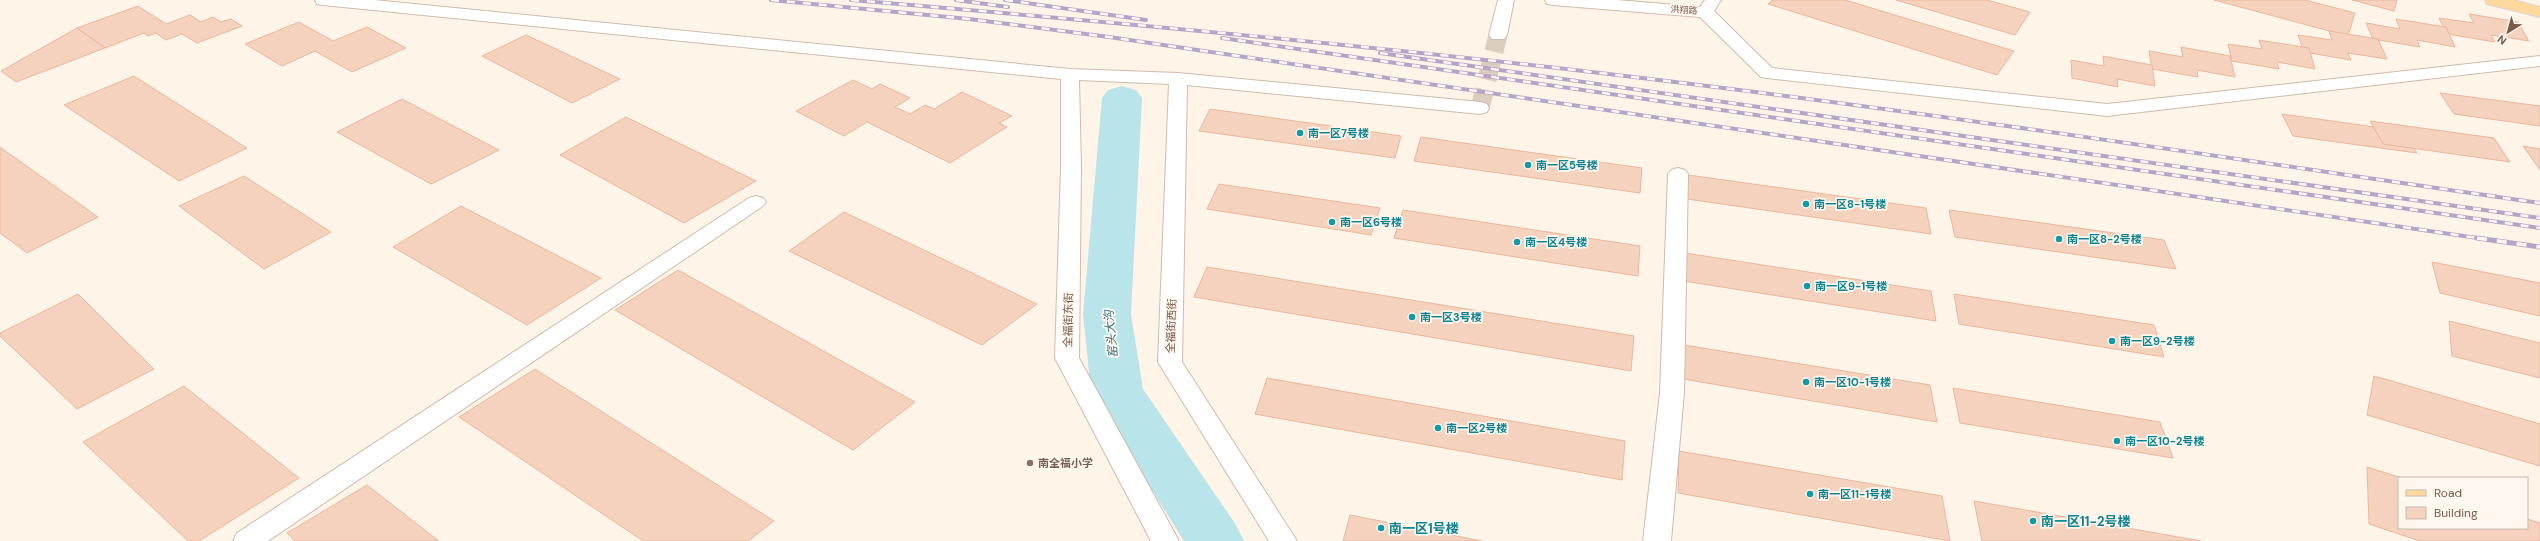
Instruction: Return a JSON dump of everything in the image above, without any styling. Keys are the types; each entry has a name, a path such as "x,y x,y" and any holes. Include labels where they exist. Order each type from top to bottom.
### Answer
{"main road":[{"path":"2493,0 2540,12"}],"street":[{"path":"323,0 1070,74 1178,79 1480,108"},
{"path":"1498,35 1506,0"},
{"name":"洪翔路","path":"1553,0 1709,6"},
{"path":"1709,6 1767,73 2107,110 2540,61"},
{"name":"全福街东街","path":"1070,74 1072,166 1067,358 1165,541"},
{"name":"全福街西街","path":"1178,79 1170,362 1283,541"},
{"path":"1657,541 1672,393 1678,174"},
{"path":"247,541 756,202"}],"building":[{"path":"1772,0 1845,0 2014,51 1997,75 1768,4"},
{"path":"1896,0 1987,0 2030,12 2015,35"},
{"path":"2214,0 2305,0 2355,13 2348,36"},
{"path":"2352,0 2397,0 2394,11"},
{"path":"138,6 166,24 190,15 201,22 213,17 221,22 231,19 242,26 197,43 182,34 166,40 156,33 148,36 144,33 105,48 77,28"},
{"path":"2469,14 2518,22 2529,41 2491,35 2495,42 2447,34 2439,18 2474,23"},
{"path":"2396,19 2446,27 2455,47 2417,40 2420,47 2373,39 2366,23 2400,29"},
{"path":"299,22 333,41 367,27 406,48 352,72 315,51 282,66 245,44"},
{"path":"77,28 105,48 16,82 1,71"},
{"path":"2329,31 2378,39 2387,59 2348,53 2351,60 2304,52 2298,35 2332,40"},
{"path":"526,35 620,79 572,103 482,56"},
{"path":"2259,40 2309,48 2315,69 2277,62 2279,69 2232,61 2228,44 2262,49"},
{"path":"2181,47 2230,56 2235,77 2197,70 2198,77 2152,69 2149,51 2183,57"},
{"path":"2103,56 2152,65 2155,86 2117,79 2118,87 2072,78 2071,60 2104,66"},
{"path":"134,76 247,148 179,181 64,105"},
{"path":"853,80 872,89 880,84 910,98 895,107 910,114 925,105 934,109 962,92 1012,116 999,123 1007,127 950,163 867,122 844,136 796,111"},
{"path":"2440,93 2540,106 2540,126 2454,114"},
{"path":"402,99 499,150 431,184 337,132"},
{"name":"南一区7号楼","path":"1210,109 1401,136 1395,158 1199,131"},
{"path":"2282,114 2403,131 2417,153 2293,136"},
{"path":"626,117 756,181 684,223 560,155"},
{"path":"2370,121 2494,138 2510,162 2383,144"},
{"name":"南一区5号楼","path":"1421,137 1642,168 1640,193 1414,161"},
{"path":"2523,146 2540,149 2540,170"},
{"path":"0,147 98,217 27,253 0,233"},
{"name":"南一区8-1号楼","path":"1688,175 1926,208 1931,234 1687,199"},
{"path":"244,176 331,232 264,269 179,206"},
{"name":"南一区6号楼","path":"1219,184 1380,208 1371,235 1207,209"},
{"path":"461,206 601,278 527,325 393,247"},
{"name":"南一区4号楼","path":"1403,210 1640,246 1638,276 1394,238"},
{"name":"南一区8-2号楼","path":"1949,210 2164,240 2176,269 1955,237"},
{"path":"844,212 1037,304 982,345 789,251"},
{"name":"南一区9-1号楼","path":"1685,253 1931,291 1936,321 1684,281"},
{"path":"2432,262 2540,283 2540,316 2440,293"},
{"name":"南一区3号楼","path":"1207,267 1634,336 1631,371 1194,297"},
{"path":"678,270 915,402 853,450 615,310"},
{"path":"78,294 154,369 77,409 0,336 0,333"},
{"name":"南一区9-2号楼","path":"1954,294 2154,325 2164,357 1959,324"},
{"path":"2449,321 2540,343 2540,378 2452,356"},
{"name":"南一区10-1号楼","path":"1684,345 1930,385 1937,422 1683,379"},
{"path":"535,369 774,521 748,541 643,541 459,417"},
{"path":"2374,376 2540,424 2540,466 2367,415"},
{"name":"南一区2号楼","path":"1267,378 1625,441 1622,480 1255,414"},
{"path":"184,386 299,478 199,541 188,541 83,442"},
{"name":"南一区10-2号楼","path":"1953,388 2160,422 2173,458 1960,423"},
{"name":"南一区11-1号楼","path":"1679,451 1942,496 1950,541 1678,493"},
{"path":"2367,467 2399,477 2398,529 2528,529 2528,519 2540,523 2540,541 2420,541 2369,524"},
{"path":"367,485 439,541 295,541 287,533"},
{"name":"南一区11-2号楼","path":"1974,501 2201,541 1982,541"},
{"name":"南一区1号楼","path":"1350,515 1482,541 1343,541"}],"waterway":[{"name":"窑头大沟","path":"1122,98 1107,314 1117,392 1215,541"}],"tunnel":[{"path":"1480,108 1498,35"}],"railway":[{"path":"771,0 969,19 1109,37 2484,239"},
{"path":"851,0 1247,35 1543,66 1979,122 2540,203"},
{"path":"956,0 1008,7"},
{"path":"1005,0 1146,20"},
{"path":"1222,38 2540,228"},
{"path":"1380,53 2540,218"},
{"path":"2477,238 2484,239"},
{"path":"2484,239 2540,247"}],"place":[{"name":"南一区7号楼","path":"1300,133"},
{"name":"南一区5号楼","path":"1528,165"},
{"name":"南一区8-1号楼","path":"1806,204"},
{"name":"南一区6号楼","path":"1332,222"},
{"name":"南一区8-2号楼","path":"2059,239"},
{"name":"南一区4号楼","path":"1517,242"},
{"name":"南一区9-1号楼","path":"1807,286"},
{"name":"南一区3号楼","path":"1412,317"},
{"name":"南一区9-2号楼","path":"2112,341"},
{"name":"南一区10-1号楼","path":"1806,382"},
{"name":"南一区2号楼","path":"1438,428"},
{"name":"南一区10-2号楼","path":"2117,441"},
{"name":"南全福小学","path":"1030,463"},
{"name":"南一区11-1号楼","path":"1810,494"},
{"name":"南一区11-2号楼","path":"2033,521"},
{"name":"南一区1号楼","path":"1381,528"}]}
